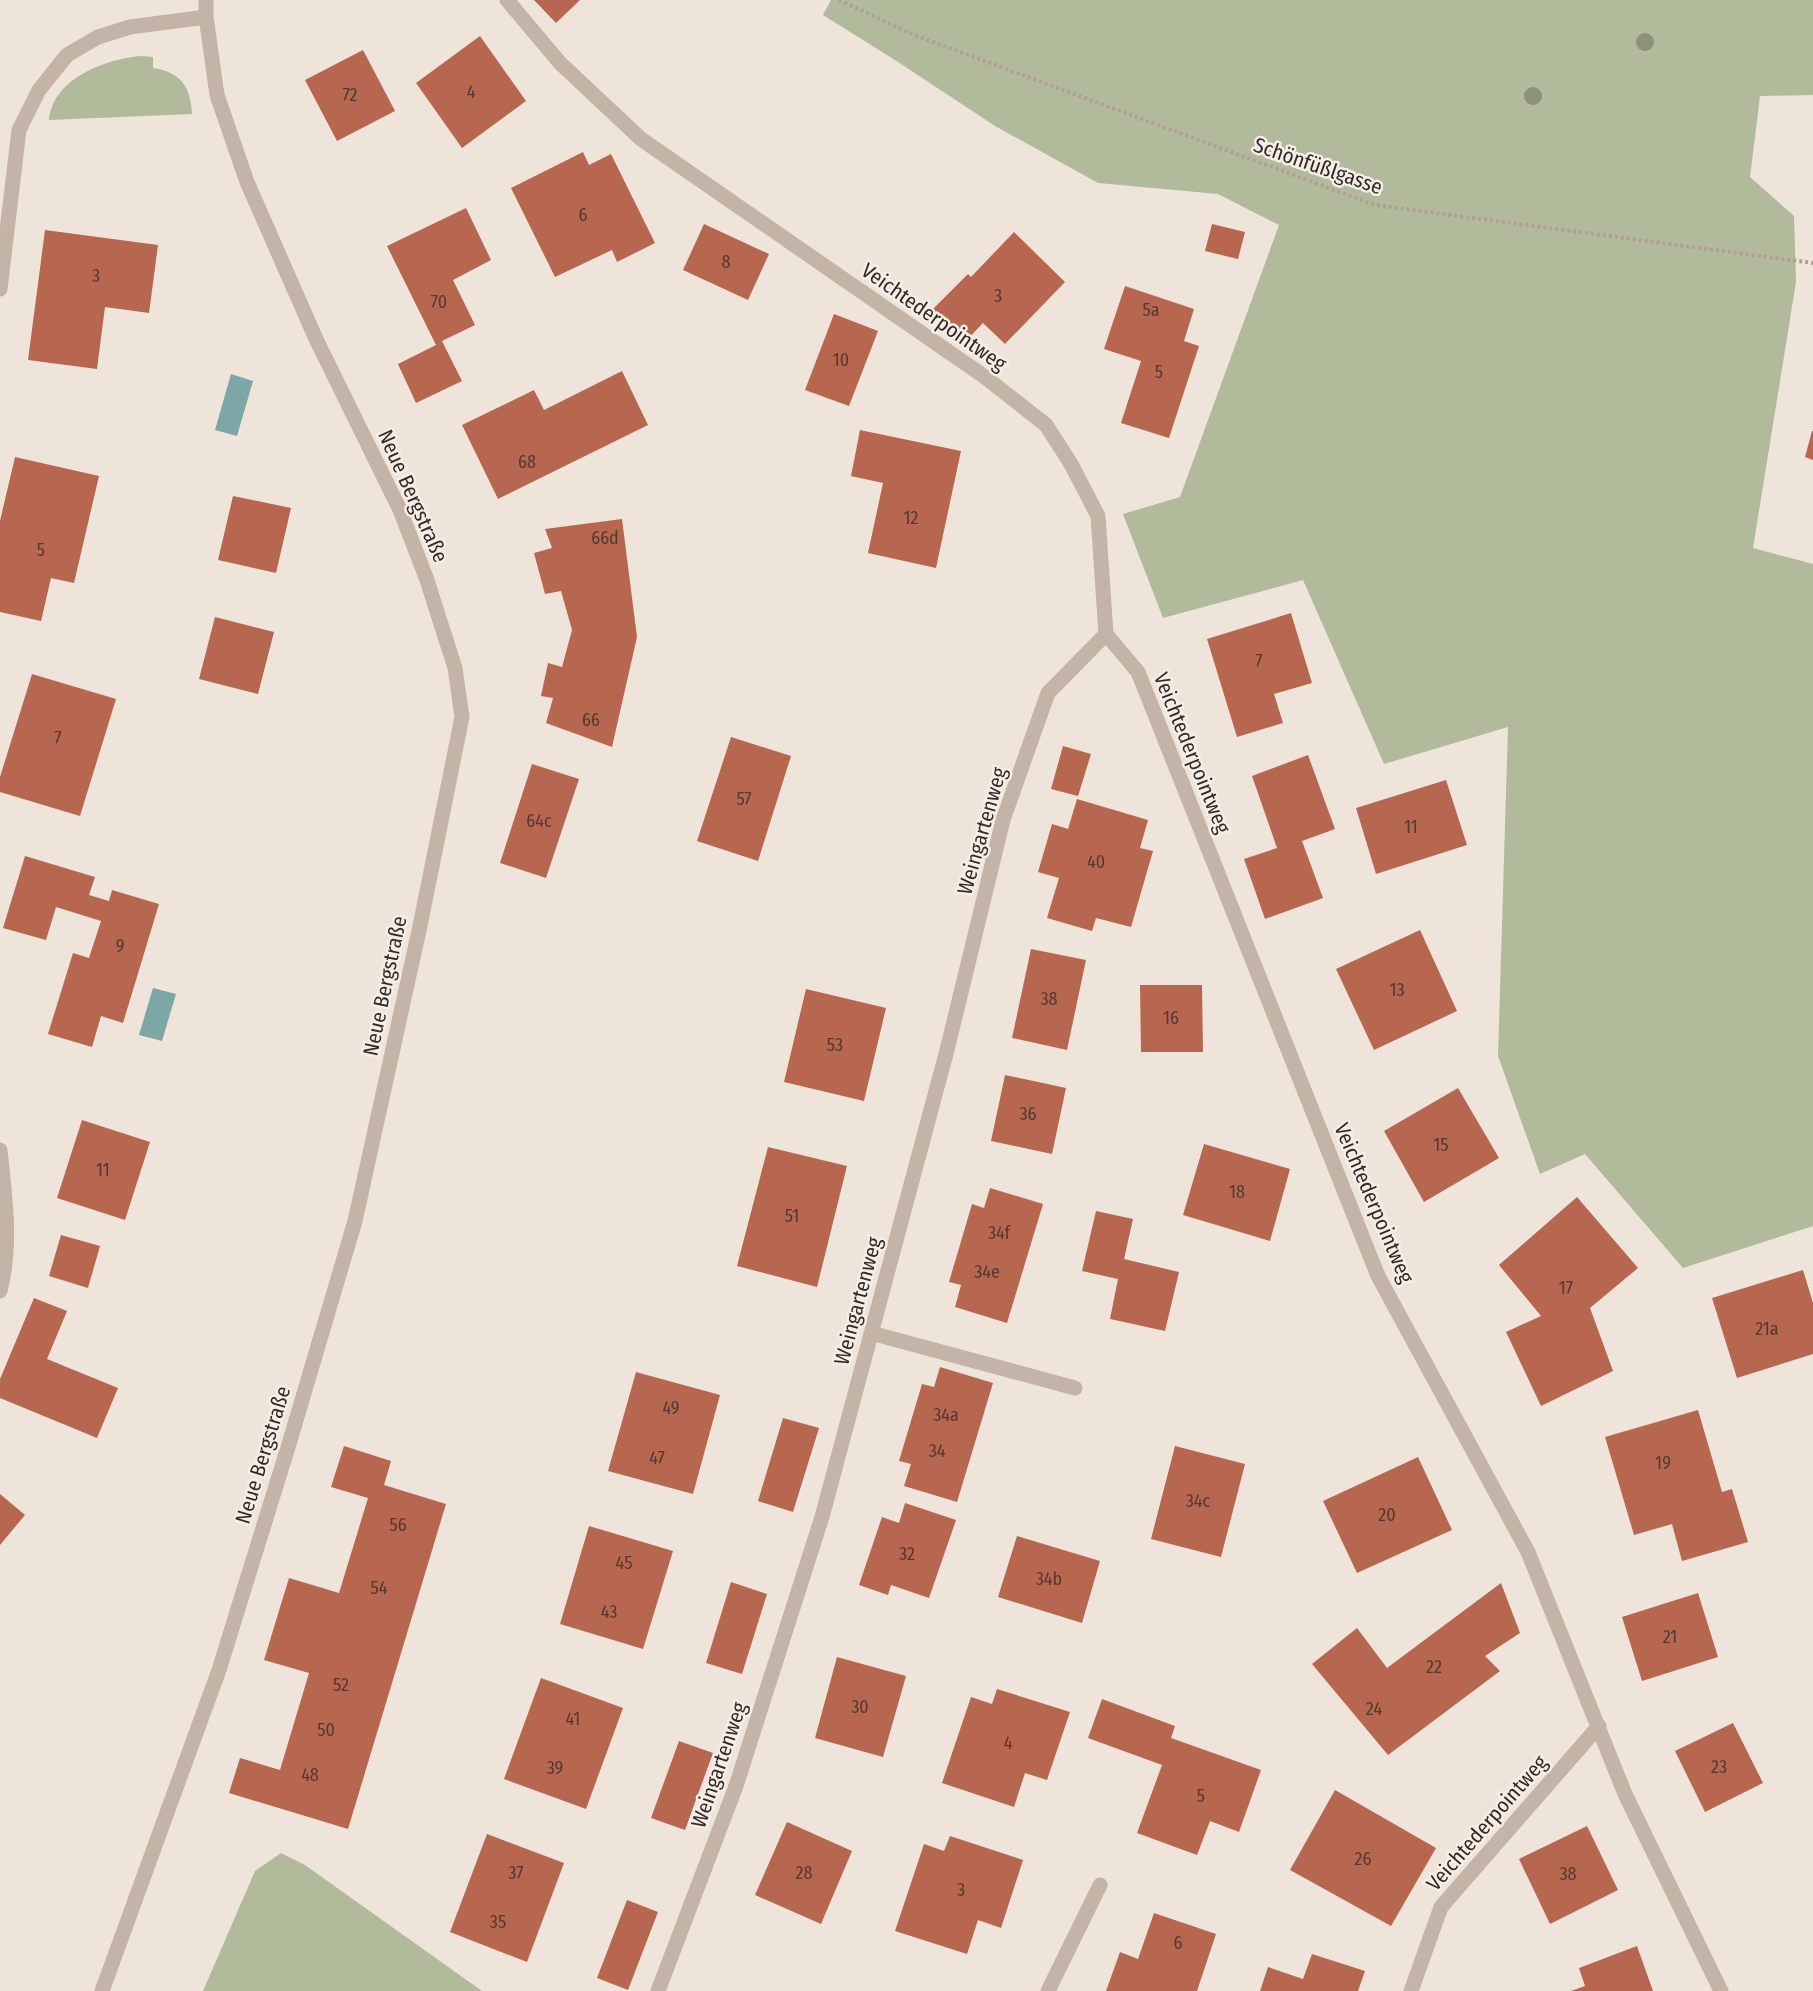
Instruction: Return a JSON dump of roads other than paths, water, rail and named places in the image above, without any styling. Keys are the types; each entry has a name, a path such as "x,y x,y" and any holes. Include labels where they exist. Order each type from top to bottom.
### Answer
{"street":[{"name":"Neue Bergstraße","path":"102,1991 219,1670 355,1221 420,926 462,717 455,668 427,580 400,510 316,339 247,182 217,94 206,17 206,0"},
{"name":"Veichtederpointweg","path":"507,0 560,63 641,139 985,377 1046,425 1071,464 1098,516 1106,634 1138,672 1378,1276 1528,1552 1625,1794 1720,1991"},
{"path":"0,289 19,130 39,90 67,55 98,37 130,27 206,17"},
{"name":"Weingartenweg","path":"658,1991 736,1786 822,1516 947,1050 1003,820 1048,693 1106,634"},
{"path":"0,1150 8,1217 2,1283"},
{"path":"871,1333 1075,1388"},
{"name":"Veichtederpointweg","path":"1411,1991 1441,1907 1599,1726"},
{"path":"1048,1991 1100,1885"}],"water":[{"path":"231,374 253,381 237,436 215,430"},
{"path":"153,988 176,994 162,1041 139,1035"}]}
